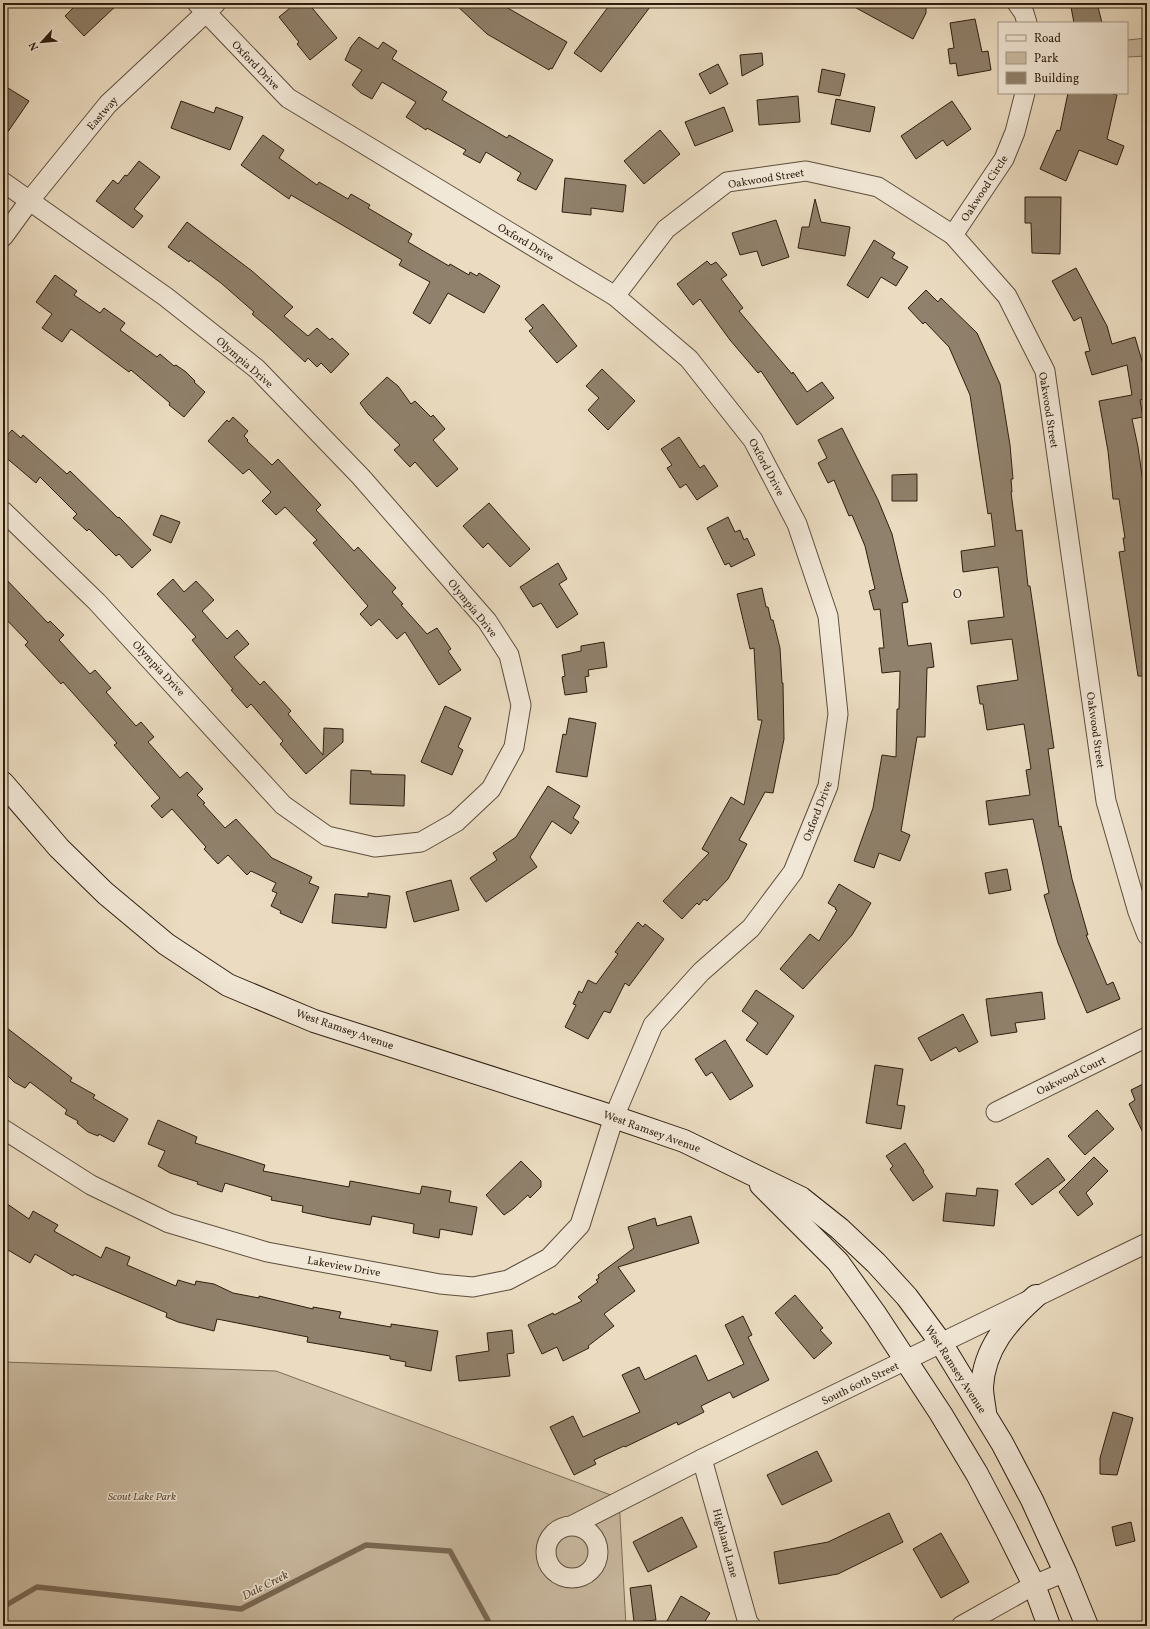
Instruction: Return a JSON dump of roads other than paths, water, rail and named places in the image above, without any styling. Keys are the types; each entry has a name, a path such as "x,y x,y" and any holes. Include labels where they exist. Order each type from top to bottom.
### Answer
{"street":[{"path":"1017,3 1024,13 1027,22"},
{"name":"Eastway","path":"3,236 30,200 108,104 206,6"},
{"name":"Oxford Drive","path":"206,6 288,98 616,296 689,358 753,440 797,524 828,616 838,714 828,786 793,872 751,928 701,972 653,1025 614,1117"},
{"name":"Oakwood Circle","path":"953,235 1004,159 1015,132 1025,94"},
{"name":"Oakwood Street","path":"616,296 666,229 726,182 806,171 878,187 953,235 1007,296 1045,370 1106,801 1138,912 1147,935"},
{"name":"Olympia Drive","path":"3,182 166,297 257,369 361,477 487,621 509,655 520,704 514,747 491,789 456,822 421,842 376,848 327,836 283,805 97,602 3,511"},
{"name":"West Ramsey Avenue","path":"3,782 59,848 105,893 166,944 228,985 314,1021 684,1140 801,1198 840,1229 876,1263 907,1297 941,1343 986,1417 1032,1500 1065,1572 1087,1626"},
{"name":"Oakwood Court","path":"996,1112 1147,1037"},
{"name":"Lakeview Drive","path":"3,1129 91,1184 169,1224 267,1252 440,1284 474,1287 508,1280 549,1258 580,1224 614,1117"},
{"name":"West Ramsey Avenue","path":"750,1172 838,1262 876,1315 941,1414 977,1474 1034,1585 1049,1626"},
{"name":"South 60th Street","path":"573,1525 702,1459 1147,1243"},
{"path":"986,1417 982,1388 984,1371 991,1351 997,1339 1014,1316 1036,1296"},
{"name":"Highland Lane","path":"702,1459 748,1623 751,1626"},
{"path":"961,1626 1034,1585 1065,1572"}],"waterway":[{"name":"Dale Creek","path":"3,1607 37,1587 241,1609 366,1545 450,1551 491,1626"}],"district":[{"name":"O","path":"958,594"}],"park label":[{"name":"Scout Lake Park","path":"142,1496"}]}
